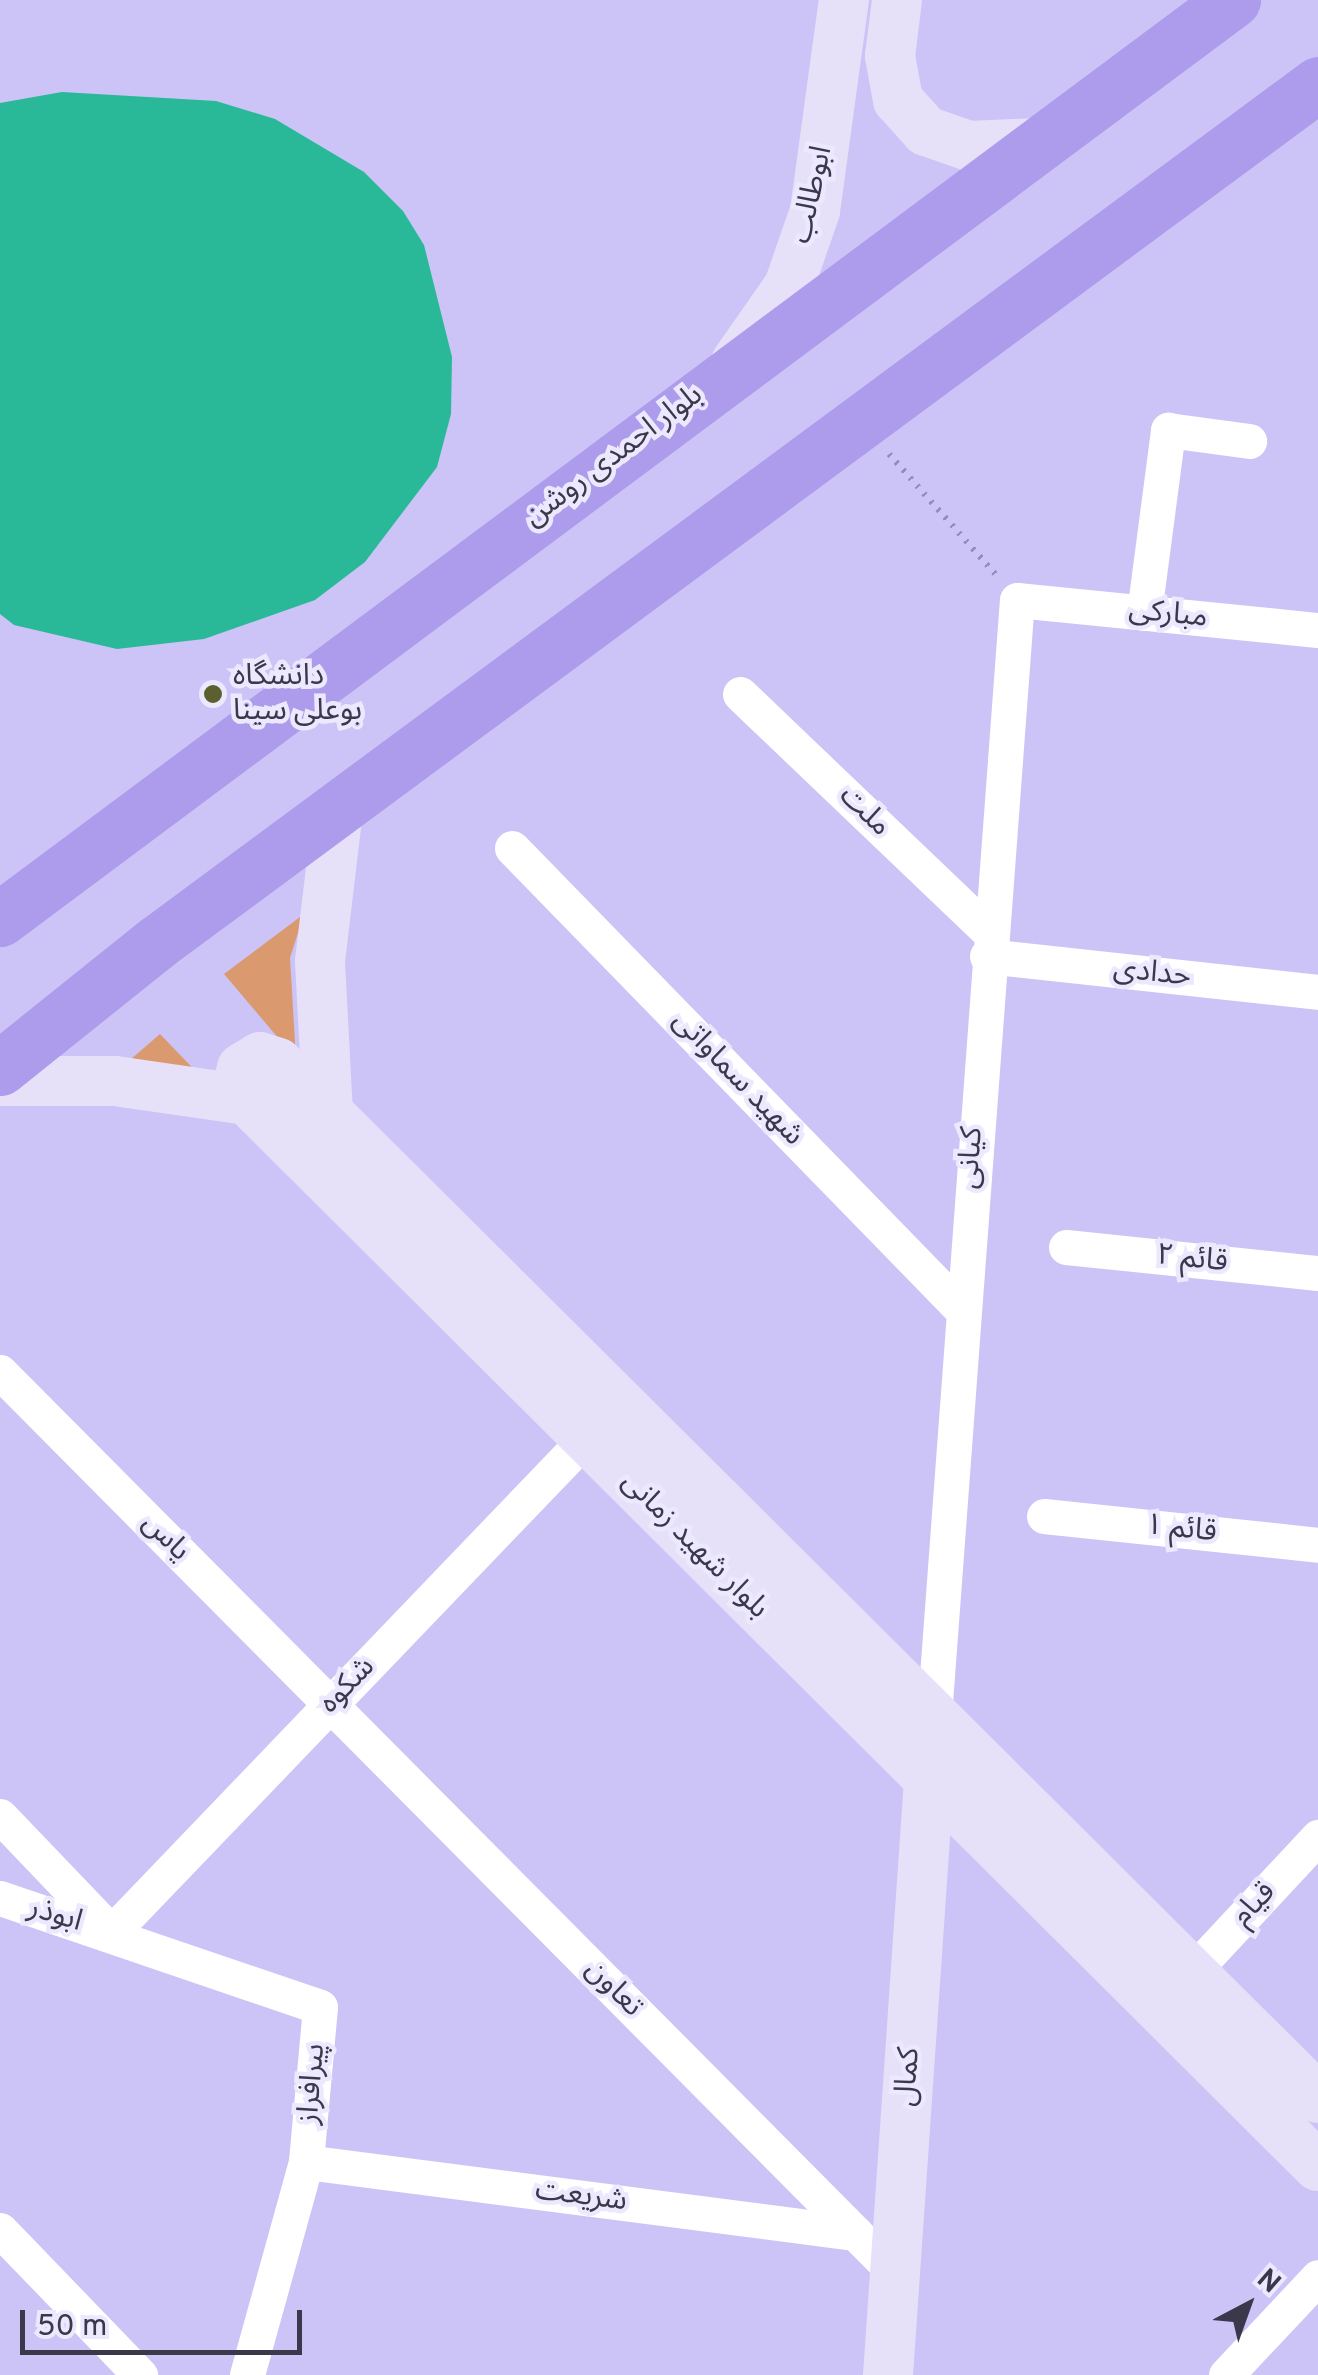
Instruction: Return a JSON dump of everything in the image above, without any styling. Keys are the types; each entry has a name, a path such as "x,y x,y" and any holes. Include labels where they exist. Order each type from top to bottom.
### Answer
{"highway":[{"name":"بلوار احمدی روشن","path":"0,918 730,370 1233,0"},
{"path":"0,1068 338,809 1318,84"}],"main road":[{"name":"ابوطالب","path":"730,370 789,286 815,211 844,0"},
{"path":"897,0 890,56 898,100 926,130 969,146 1038,143"},
{"path":"328,1114 320,961 338,809"},
{"name":"بلوار شهید زمانی","path":"1318,2098 278,1062 260,1058 242,1068 238,1084 247,1100 1318,2166"},
{"path":"0,1081 115,1081 247,1100"},
{"name":"کمال","path":"888,2375 929,1780"}],"street":[{"path":"1144,612 1168,430 1249,441"},
{"name":"مبارکی","path":"1018,600 1318,630"},
{"name":"کیانی","path":"934,1716 988,943 1018,600"},
{"name":"ملت","path":"740,694 988,943"},
{"name":"شهید سماواتی","path":"512,848 962,1310"},
{"name":"حدادی","path":"988,943 1318,992"},
{"name":"قائم ۲","path":"1066,1247 1318,1273"},
{"name":"یاس","path":"0,1372 330,1704"},
{"name":"شکوه","path":"111,1933 586,1439"},
{"name":"قائم ۱","path":"1044,1516 1318,1545"},
{"name":"تعاون","path":"330,1704 895,2273"},
{"path":"0,1816 111,1933"},
{"name":"قیام","path":"1192,1972 1318,1838"},
{"name":"ابوذر","path":"0,1898 111,1933"},
{"name":"پیرافراز","path":"111,1933 320,2007 306,2162 247,2375"},
{"name":"شریعت","path":"306,2162 856,2233"},
{"path":"0,2230 140,2375"},
{"path":"1226,2375 1318,2277"}],"path":[{"path":"862,424 1018,600"}],"shaded area":[{"path":"62,92 216,101 275,119 364,172 403,211 424,245 452,357 451,414 437,467 365,562 315,600 204,639 117,649 14,625 0,614 0,103"},
{"path":"304,914 290,958 296,1059 224,974"},
{"path":"160,1034 208,1084 123,1066"}],"place":[{"name":"دانشگاه بوعلی سینا","path":"213,694"}]}
